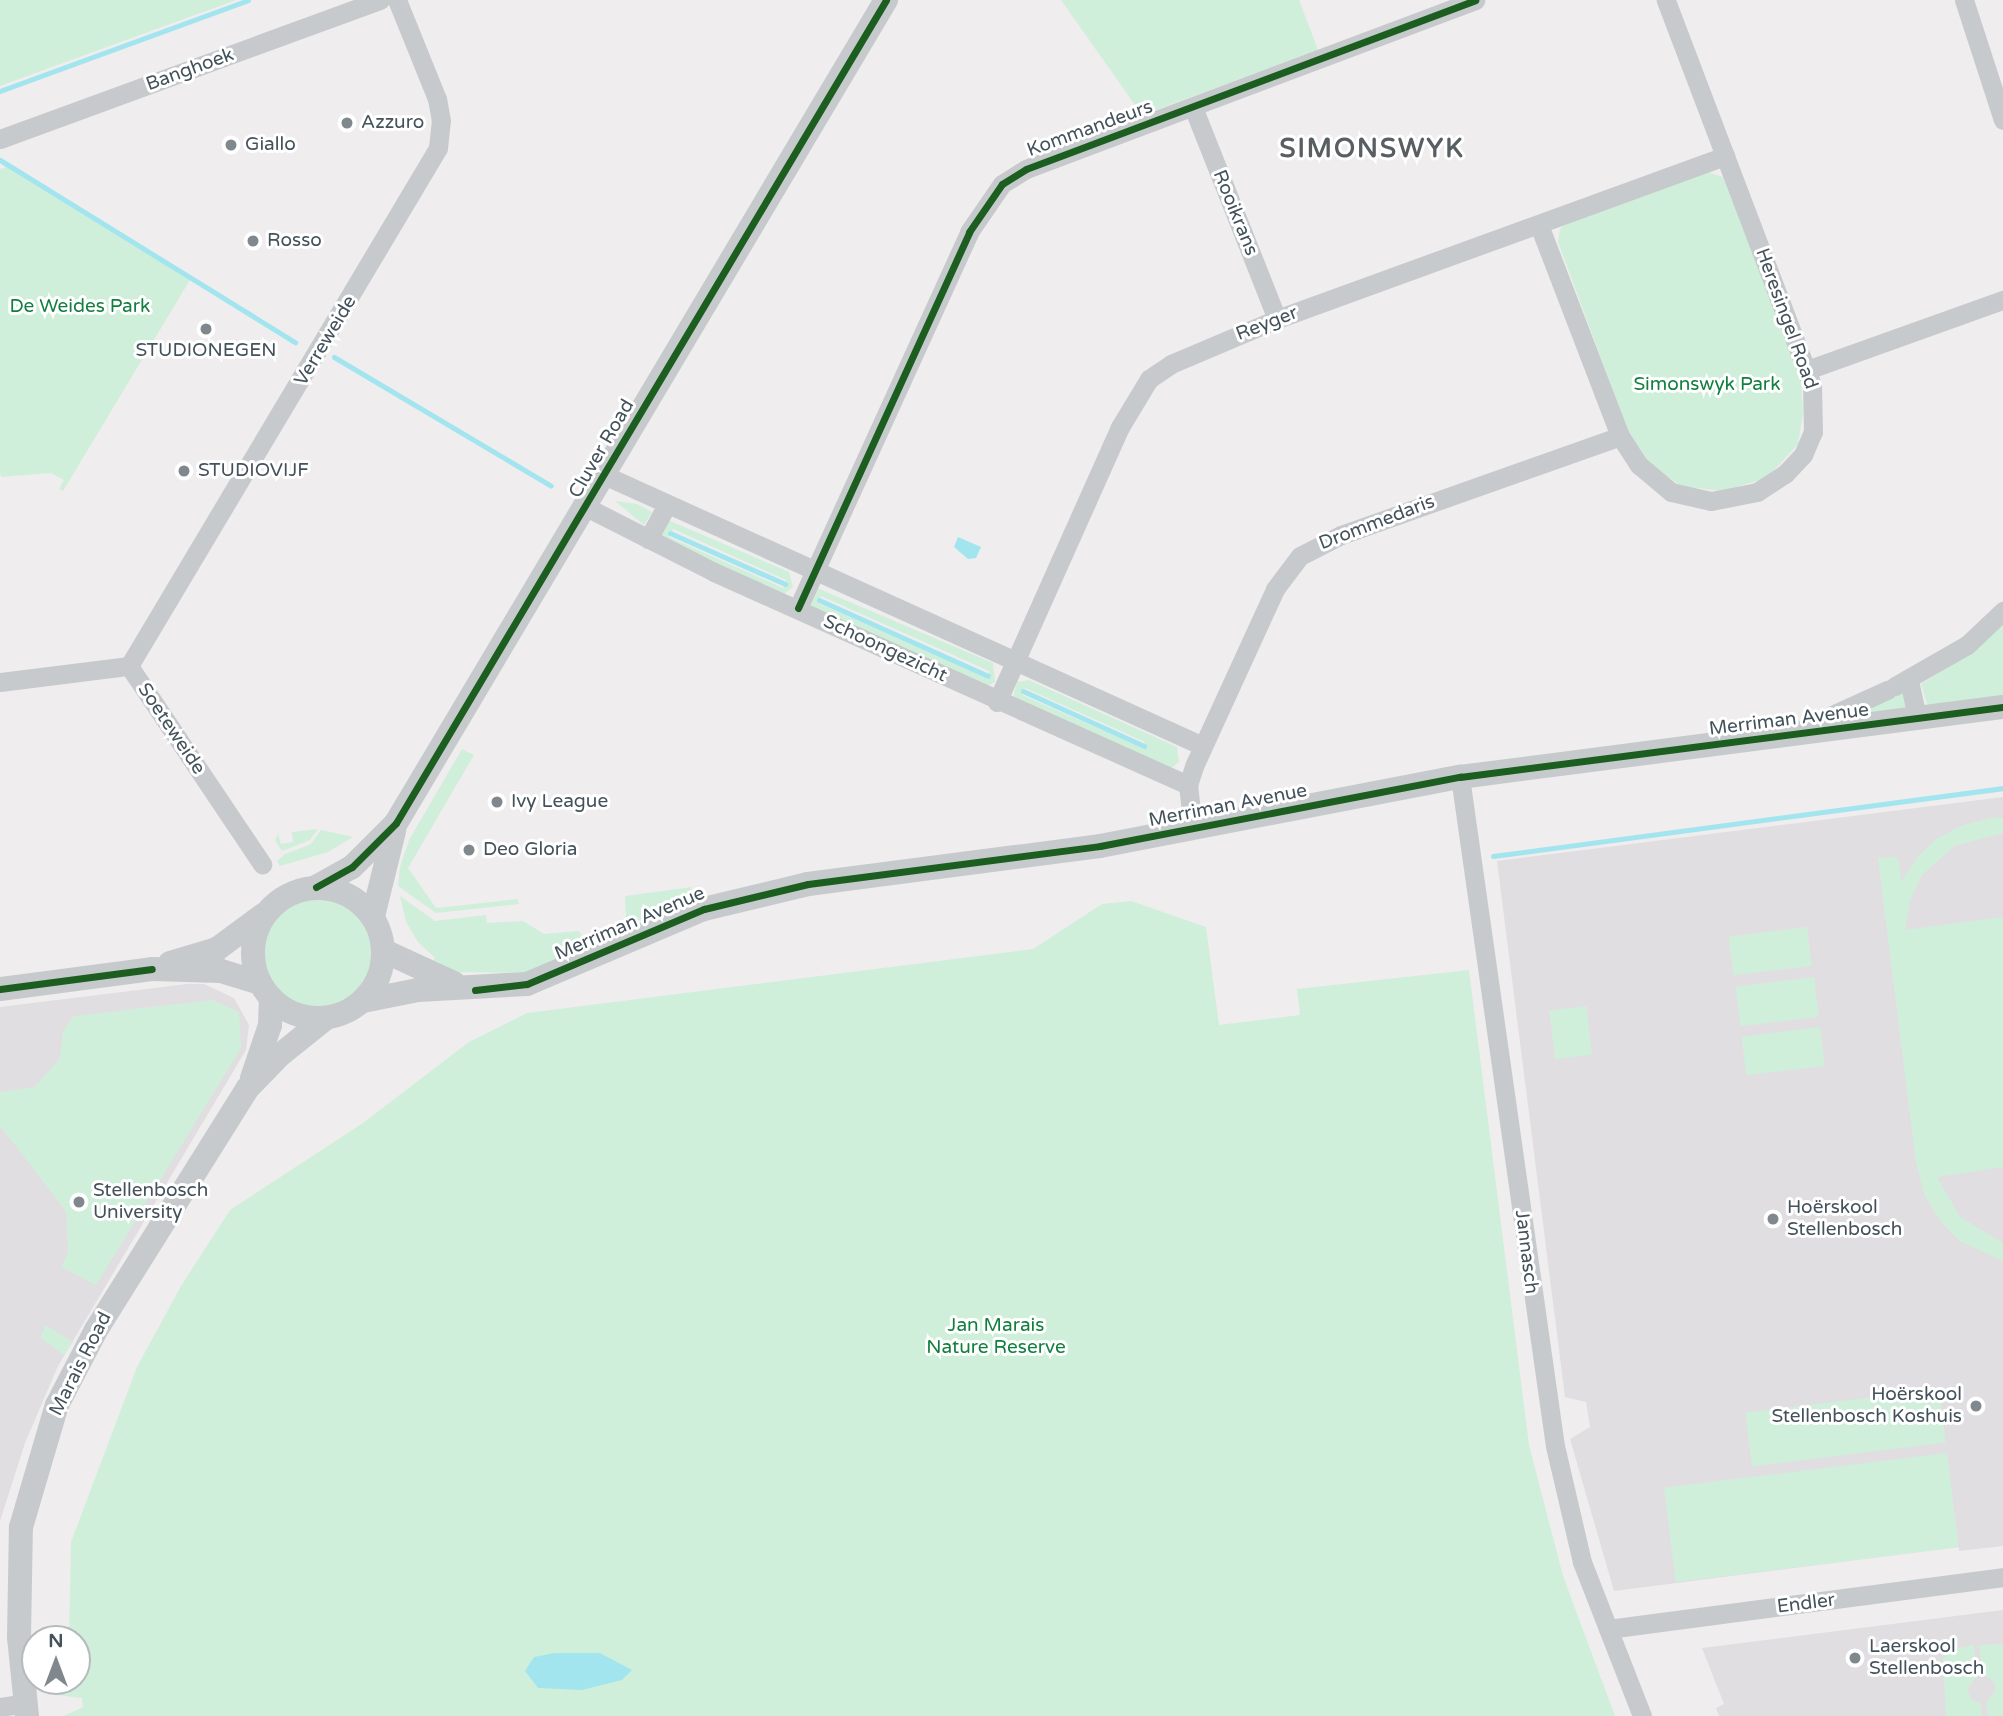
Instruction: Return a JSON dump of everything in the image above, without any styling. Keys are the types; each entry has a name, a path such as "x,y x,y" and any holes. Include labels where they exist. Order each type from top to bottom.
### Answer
{"street":[{"name":"Banghoek","path":"0,139 380,0"},
{"name":"Verreweide","path":"129,666 438,148 441,121 438,99 397,0"},
{"name":"Cluver Road","path":"316,887 352,867 396,823 886,0"},
{"name":"Kommandeurs","path":"798,608 969,232 995,192 1026,169 1475,0"},
{"name":"Heresingel Road","path":"1539,225 1620,436 1639,465 1671,492 1712,502 1757,492 1785,474 1803,455 1813,432 1815,402 1807,370 1666,0"},
{"path":"1964,0 2003,120"},
{"name":"Rooikrans","path":"1193,107 1277,320"},
{"name":"Reyger","path":"996,702 1134,398 1149,379 1171,364 1277,320 1725,156"},
{"path":"1807,370 2003,300"},
{"name":"Drommedaris","path":"1193,828 1188,785 1203,746 1275,589 1308,550 1620,436"},
{"name":"Schoongezicht","path":"604,475 814,573 1203,746"},
{"path":"648,539 667,505"},
{"name":"Schoongezicht","path":"586,507 648,539 996,702 1188,785"},
{"path":"1832,730 1830,716 1897,685 1967,645 2003,611"},
{"name":"Soeteweide","path":"0,682 129,666 262,864"},
{"path":"1897,685 1917,719"},
{"name":"Merriman Avenue","path":"363,1001 418,990 509,988 548,977 648,931 748,895 1100,846 1460,777 2003,706"},
{"name":"Jannasch","path":"1460,777 1548,1404 1582,1562 1642,1716"},
{"name":"Cluver Road","path":"373,916 396,823"},
{"path":"0,989 152,969 221,971 265,991 296,1014 326,1018 363,1001 379,978 384,951 373,916 342,891 316,887 287,895 217,949 152,969"},
{"path":"265,914 253,948 265,991"},
{"name":"Merriman Avenue","path":"384,951 422,972 475,990"},
{"name":"Marais Road","path":"26,1709 18,1601 21,1527 57,1405 96,1330 248,1088 264,1047 265,991"},
{"name":"Marais Road","path":"248,1088 280,1055 326,1018"},
{"name":"Endler","path":"1608,1629 2003,1577"},
{"path":"0,1707 26,1709"}],"shaded area":[{"name":"Hoërskool Stellenbosch","path":"2003,797 2003,1546 1959,1551 1959,1547 1614,1591 1570,1439 1590,1427 1586,1402 1565,1397 1497,861"},
{"name":"Stellenbosch University","path":"204,984 234,998 249,1025 246,1050 58,1366 25,1443 0,1521 0,1007"},
{"name":"Laerskool Stellenbosch","path":"2003,1610 2003,1716 1719,1716 1716,1708 1724,1704 1702,1648"}],"green space":[{"path":"0,0 236,0 0,86"},
{"path":"1061,0 1299,0 1318,50 1142,115"},
{"name":"De Weides Park","path":"6,167 190,280 63,491 59,489 64,480 51,473 1,477 0,472 0,169"},
{"name":"Simonswyk Park","path":"1704,171 1723,177 1801,378 1803,413 1798,444 1767,478 1722,491 1681,486 1650,465 1628,431 1558,242 1560,229 1568,222"},
{"path":"615,501 637,504 652,512 644,525"},
{"path":"668,520 789,572 793,587 783,595 663,537 660,533","holes":["673,529 786,580 783,588 669,537"]},
{"path":"817,588 993,663 995,682 986,687 810,606 811,594","holes":["821,596 989,671 987,678 818,603"]},
{"path":"2003,623 2003,698 1928,707 1921,684 1963,658"},
{"path":"1029,680 1177,747 1179,762 1170,769 1013,697 1017,682","holes":["1025,688 1145,742 1143,748 1022,695"]},
{"path":"1904,690 1909,711 1852,715"},
{"path":"462,749 474,755 408,868 436,908 518,899 519,904 436,913 398,886 400,867 409,840"},
{"path":"2003,818 2003,833 1954,846 1922,875 1910,900 1905,930 2003,917 2003,1167 1937,1177 1960,1217 2003,1243 2003,1261 1960,1241 1941,1222 1925,1196 1916,1163 1878,858 1898,857 1901,882 1919,855 1938,838 1963,825"},
{"path":"318,829 310,840 282,851 275,840 278,834 281,844 293,842 292,832"},
{"path":"321,830 353,837 328,852 280,866 277,861 285,854 311,844"},
{"path":"692,887 685,902 609,932 611,924 626,920 625,896"},
{"path":"319,896 341,901 359,913 371,931 376,953 371,975 359,993 341,1005 319,1010 297,1005 279,993 267,975 262,953 267,931 279,913 297,901"},
{"path":"400,896 435,921 486,915 487,923 523,921 544,934 579,931 587,945 524,973 454,972 433,962 435,958 418,942 406,922"},
{"name":"Jan Marais Nature Reserve","path":"1131,901 1206,927 1219,1025 1300,1015 1297,989 1469,970 1529,1445 1563,1576 1615,1716 64,1716 83,1707 82,1698 57,1695 91,1695 91,1625 69,1625 71,1542 137,1367 181,1286 230,1210 363,1123 469,1042 527,1013 1033,949 1102,904"},
{"path":"1807,927 1812,966 1733,975 1729,937"},
{"path":"1814,977 1819,1017 1740,1026 1736,987"},
{"path":"213,1000 239,1012 241,1048 96,1285 61,1267 68,1252 66,1211 0,1126 0,1092 35,1087 60,1058 63,1031 74,1016"},
{"path":"1586,1006 1592,1055 1555,1059 1549,1011"},
{"path":"1820,1027 1825,1066 1746,1075 1742,1037"},
{"path":"46,1325 73,1342 64,1355 40,1338"},
{"path":"1939,1389 1946,1443 1752,1466 1745,1413"},
{"path":"1947,1453 1959,1547 1676,1582 1664,1488"},
{"path":"2003,1644 2003,1716 1988,1716 1986,1703 1996,1690 1993,1680 1983,1675 1979,1645"},
{"path":"1974,1645 1977,1676 1967,1689 1971,1699 1981,1704 1982,1716 1946,1716 1943,1659 1953,1649"}],"water":[{"path":"958,537 981,547 976,558 968,559 954,547"},
{"path":"554,1653 600,1653 632,1670 622,1680 582,1690 538,1688 525,1671 534,1657"}],"waterway":[{"path":"0,91 248,0"},
{"path":"0,160 295,342"},
{"path":"334,357 551,486"},
{"path":"670,533 785,584"},
{"path":"819,600 988,676"},
{"path":"1023,691 1144,746"},
{"path":"1493,856 2003,788"}],"cycle path":[{"path":"316,887 352,867 396,823 886,0"},
{"path":"798,608 969,232 1002,184 1026,169 1475,0"},
{"path":"475,990 527,984 704,909 808,884 1100,846 1460,777 2003,707"},
{"path":"0,989 152,969"}],"place":[{"name":"Azzuro","path":"347,123"},
{"name":"Giallo","path":"231,145"},
{"name":"Rosso","path":"253,241"},
{"name":"STUDIONEGEN","path":"206,329"},
{"name":"STUDIOVIJF","path":"184,471"},
{"name":"Ivy League","path":"497,802"},
{"name":"Deo Gloria","path":"469,850"},
{"name":"Stellenbosch University","path":"79,1202"},
{"name":"Hoërskool Stellenbosch","path":"1773,1219"},
{"name":"Hoërskool Stellenbosch Koshuis","path":"1976,1406"},
{"name":"Laerskool Stellenbosch","path":"1855,1658"}],"district":[{"name":"SIMONSWYK","path":"1372,149"}]}
